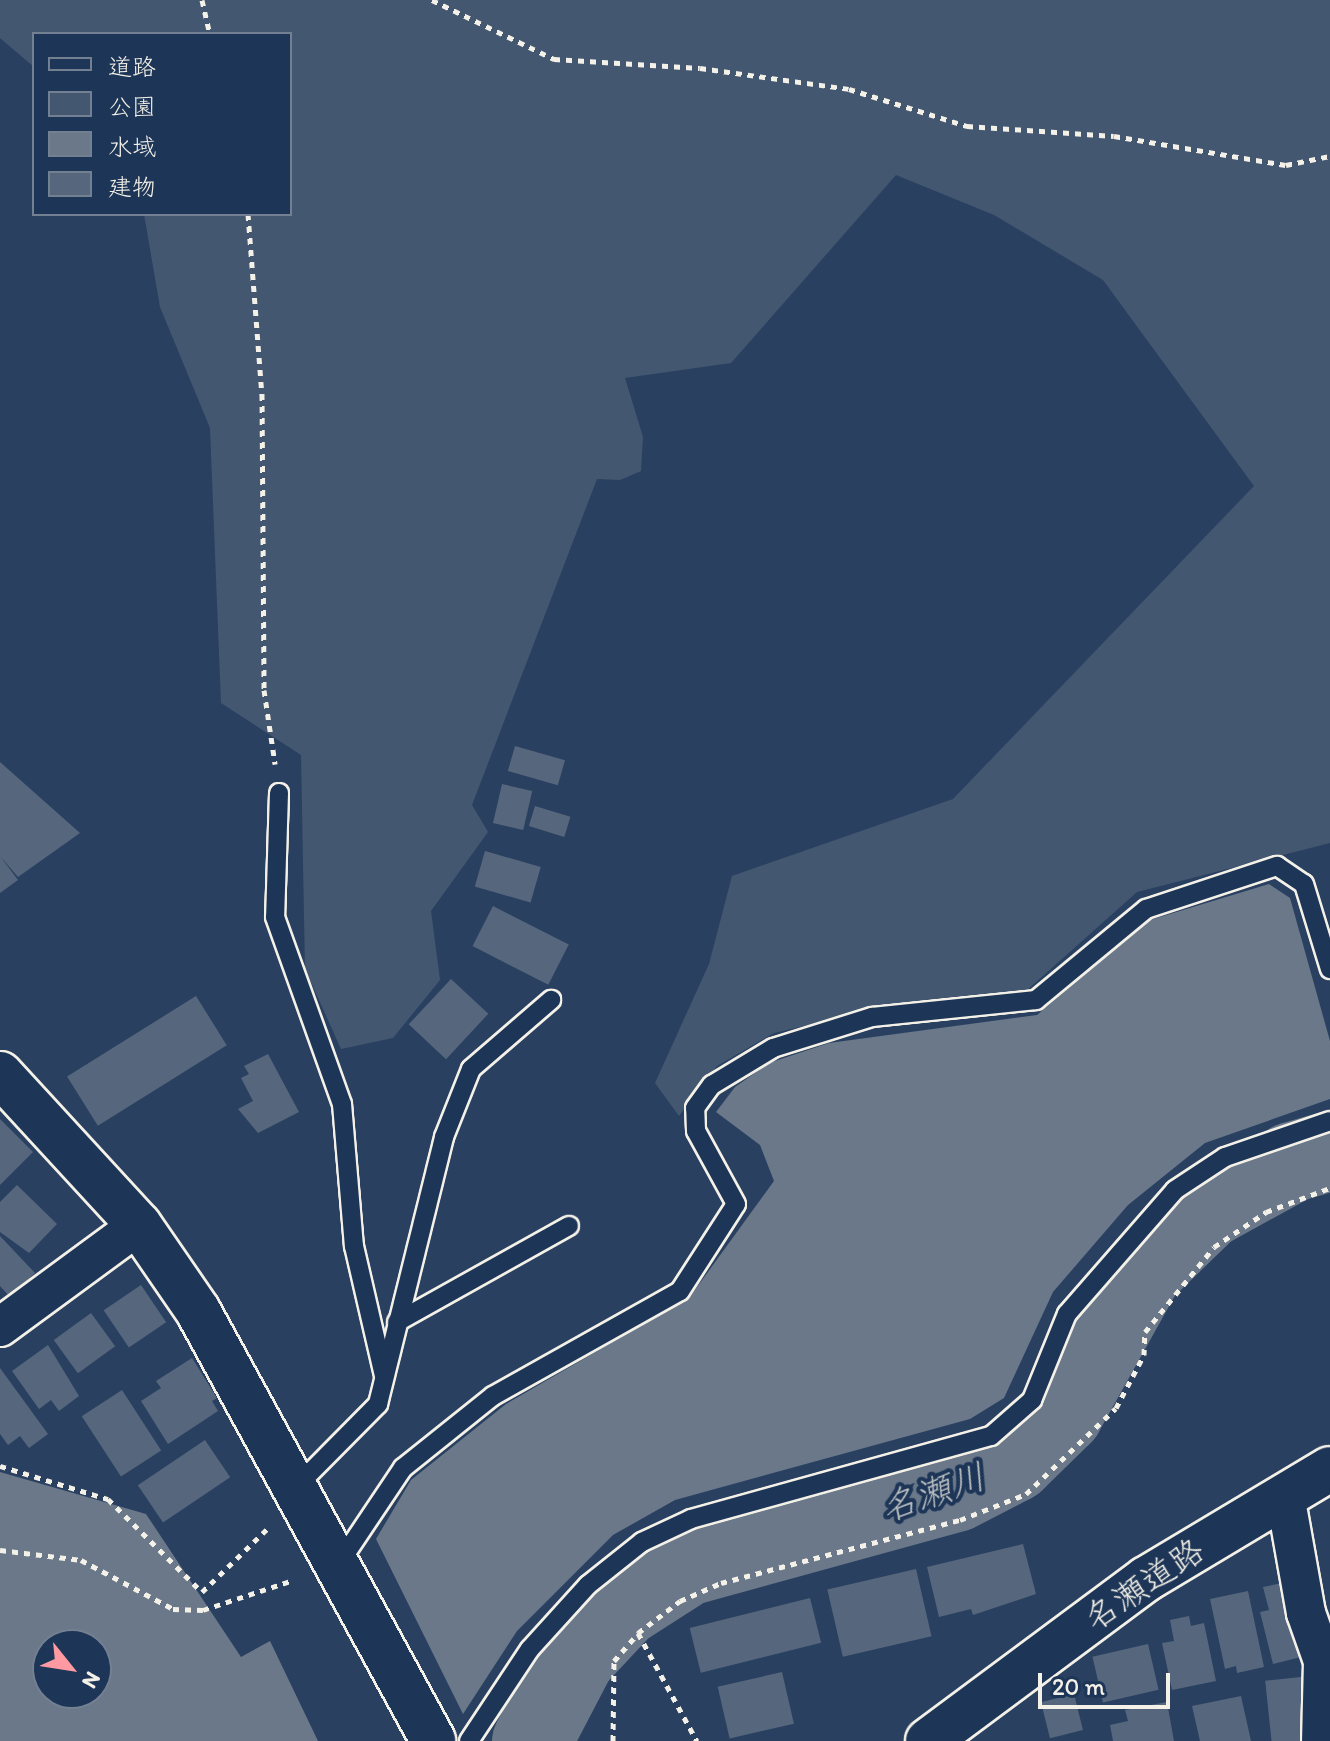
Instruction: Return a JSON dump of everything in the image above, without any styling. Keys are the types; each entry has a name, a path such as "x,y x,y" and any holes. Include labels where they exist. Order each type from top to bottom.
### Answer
{"street":[{"path":"0,1074 139,1225 198,1311 433,1741"},
{"path":"0,1327 139,1225"},
{"name":"名瀬道路","path":"928,1741 1146,1579 1330,1469"},
{"path":"1285,1495 1306,1613 1323,1661 1321,1741"}],"lane":[{"path":"279,793 275,917 342,1104 354,1246 384,1376"},
{"path":"338,1565 403,1468 493,1396 680,1291 736,1204 696,1131 695,1108 712,1085 773,1048 872,1017 1036,1000 1146,909 1277,866 1304,884 1330,969"},
{"path":"299,1491 364,1424 378,1404 444,1137 471,1069 551,1000"},
{"path":"469,1741 530,1649 588,1585 642,1542 691,1519 899,1467 991,1436 1032,1400 1067,1314 1175,1190 1225,1157 1330,1121"},
{"path":"397,1322 569,1226"}],"path":[{"path":"202,0 210,32"},
{"path":"434,0 554,59 700,68 849,89 967,126 1114,136 1286,165 1330,156"},
{"path":"248,216 262,394 264,690 279,793"},
{"path":"0,1466 108,1499 202,1592 299,1491"},
{"path":"0,1550 81,1560 173,1609 203,1610 338,1565"},
{"path":"613,1741 614,1661 638,1633 697,1741"}],"green space":[{"path":"0,0 1330,0 1330,843 1137,892 1026,991 865,1012 774,1033 717,1066 679,1116 655,1083 709,964 732,876 953,799 1254,486 1103,280 994,215 896,175 731,363 625,378 643,437 641,471 620,480 597,479 472,805 488,832 431,911 440,980 393,1038 341,1049 305,969 301,755 221,703 210,428 160,307 144,216 292,216 292,32 32,32 32,65 0,38"}],"water":[{"path":"1269,884 1290,898 1330,1041 1330,1099 1205,1143 1128,1205 1053,1292 1004,1398 970,1419 675,1500 613,1535 517,1631 463,1714 376,1539 411,1480 506,1404 689,1298 774,1181 760,1145 716,1112 735,1087 769,1063 829,1043 1037,1015 1150,920"},
{"path":"0,1472 146,1514 241,1657 270,1641 318,1741 0,1741"}],"building":[{"path":"515,746 565,760 558,785 508,771"},
{"path":"0,762 80,833 18,877 0,856"},
{"path":"502,784 532,791 523,830 493,823"},
{"path":"535,806 570,817 564,837 529,826"},
{"path":"485,851 541,867 531,903 475,887"},
{"path":"0,856 18,880 0,893"},
{"path":"493,906 569,945 548,985 473,946"},
{"path":"451,979 488,1014 446,1059 409,1024"},
{"path":"196,996 227,1045 98,1126 67,1077"},
{"path":"268,1054 299,1112 258,1133 238,1109 253,1101 241,1078 249,1074 244,1066"},
{"path":"0,1119 33,1152 0,1185"},
{"path":"17,1185 57,1224 29,1253 0,1232 0,1202"},
{"path":"0,1236 35,1273 10,1297 0,1286"},
{"path":"141,1285 166,1322 129,1347 104,1310"},
{"path":"91,1313 115,1346 78,1373 54,1340"},
{"path":"48,1345 79,1396 59,1411 51,1400 39,1409 12,1371"},
{"path":"192,1358 217,1398 212,1401 218,1411 168,1444 141,1401 161,1388 156,1381"},
{"path":"0,1368 48,1434 29,1448 20,1436 8,1445 0,1434"},
{"path":"122,1390 161,1450 121,1477 82,1416"},
{"path":"205,1440 230,1477 163,1523 138,1485"},
{"path":"1023,1544 1036,1594 973,1615 971,1609 939,1617 927,1567"},
{"path":"916,1569 932,1636 843,1657 827,1589"},
{"path":"1292,1581 1309,1655 1273,1664 1260,1612 1269,1610 1263,1587"},
{"path":"1248,1591 1264,1667 1237,1673 1236,1666 1225,1669 1210,1599"},
{"path":"810,1598 821,1643 701,1673 690,1628"},
{"path":"1189,1616 1191,1626 1204,1623 1216,1681 1172,1690 1162,1643 1174,1641 1170,1620"},
{"path":"1148,1644 1159,1690 1103,1703 1092,1657"},
{"path":"782,1672 794,1724 730,1738 718,1687"},
{"path":"1301,1677 1308,1741 1272,1741 1265,1681"},
{"path":"1074,1694 1083,1730 1050,1738 1041,1702"},
{"path":"1241,1696 1251,1741 1200,1741 1192,1706"},
{"path":"1167,1702 1174,1741 1113,1741 1110,1725 1128,1721 1125,1710"}],"waterway":[{"name":"名瀬川","path":"532,1741 576,1657 623,1607 687,1566 956,1492 1014,1462 1063,1414 1143,1271 1207,1209 1292,1162 1330,1151"}]}
